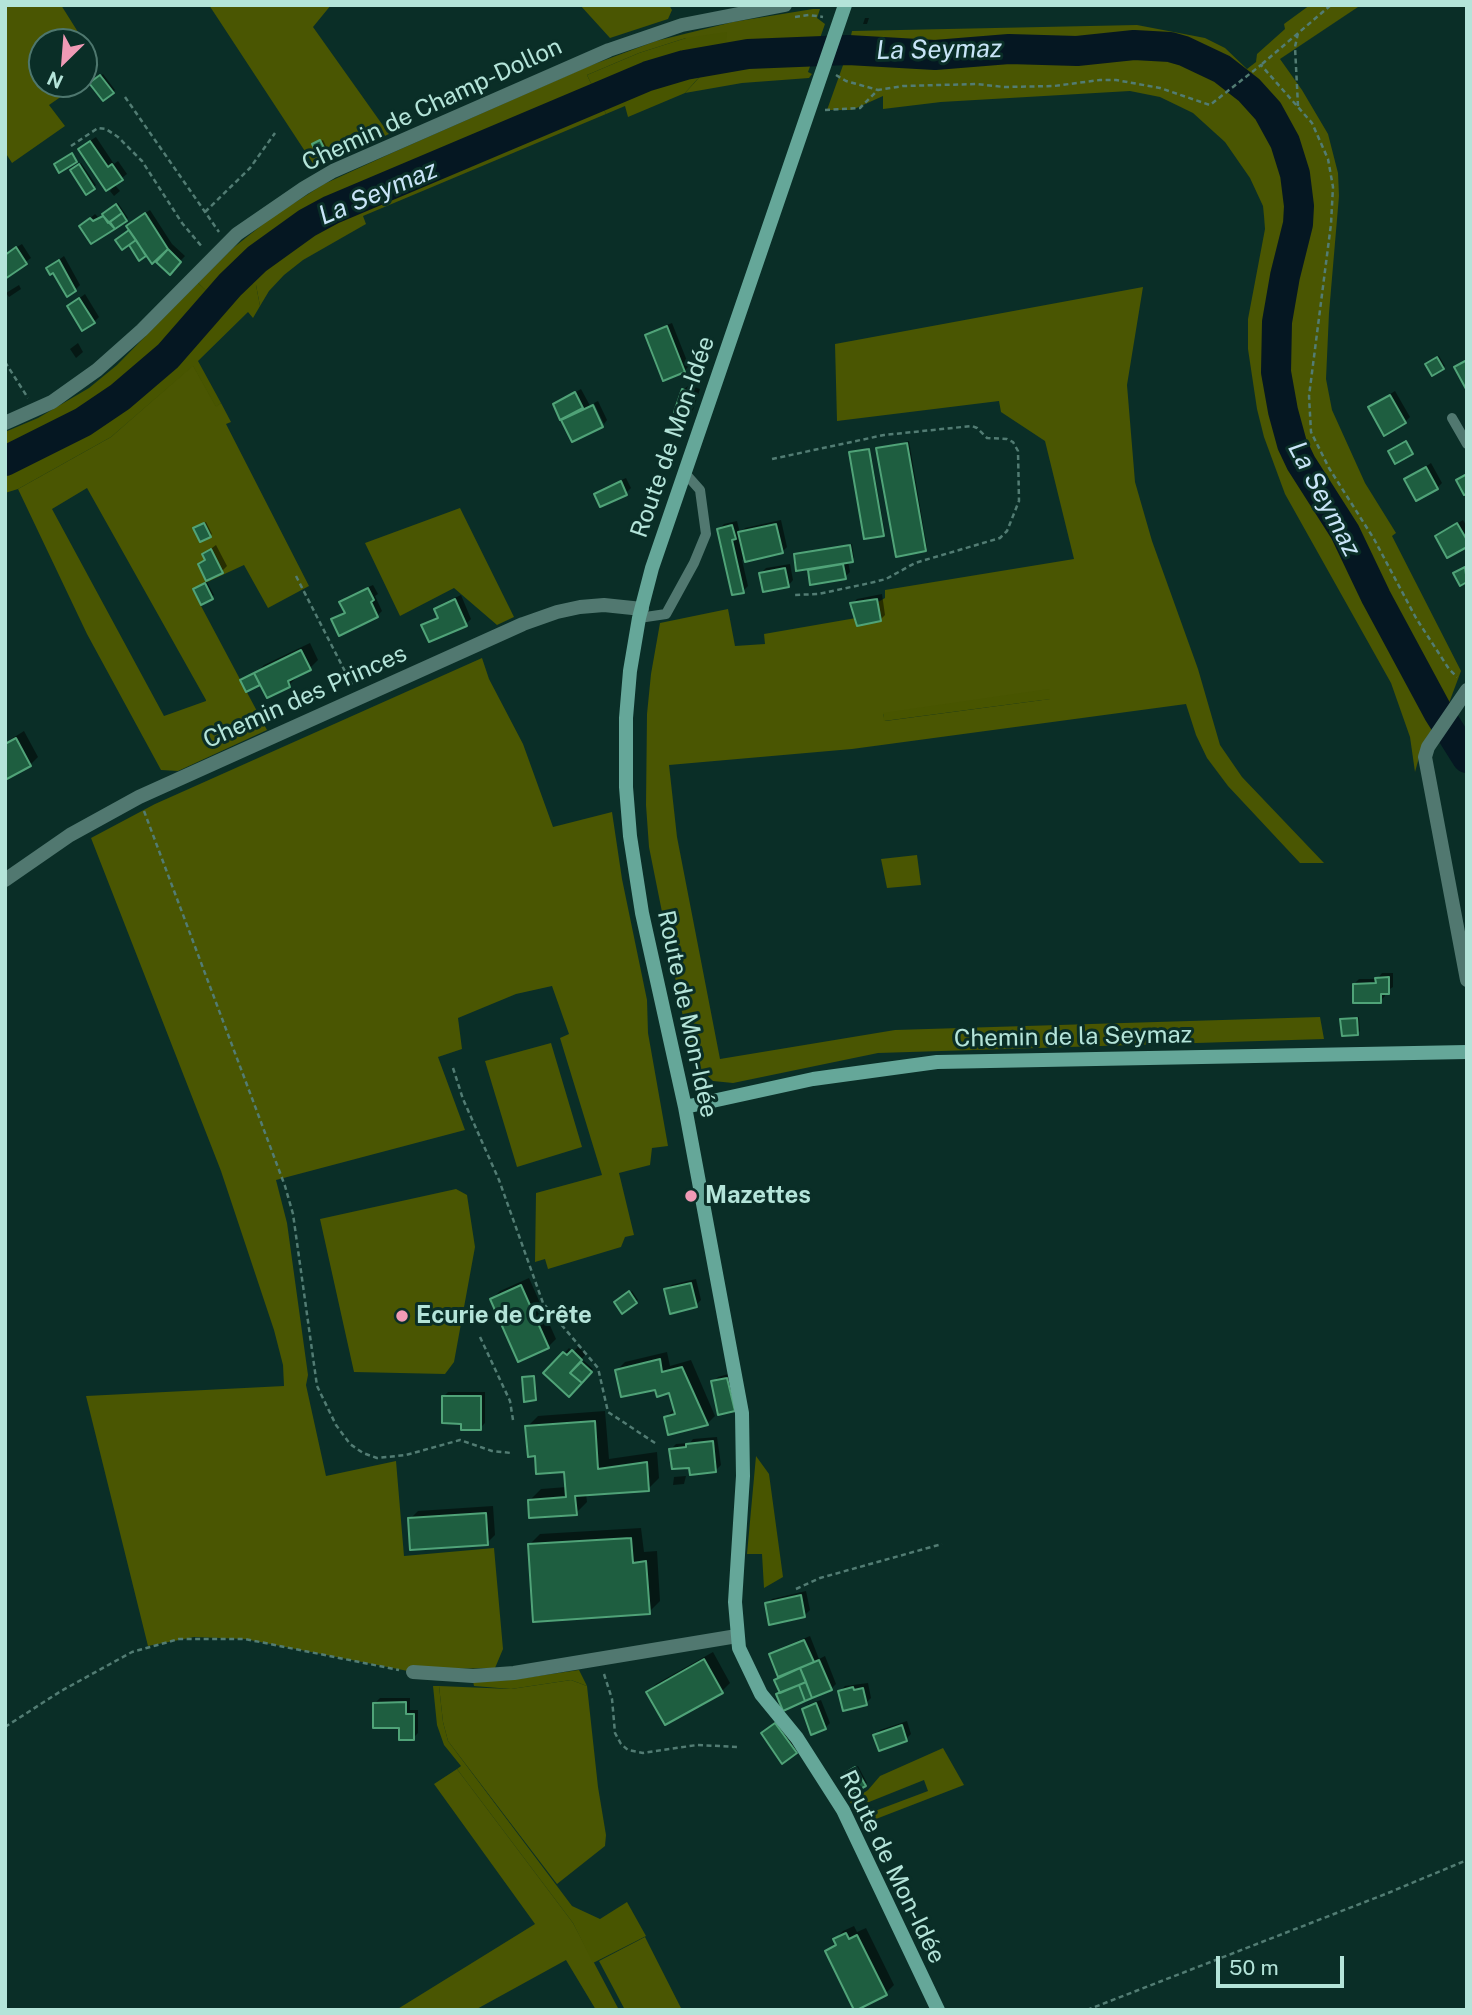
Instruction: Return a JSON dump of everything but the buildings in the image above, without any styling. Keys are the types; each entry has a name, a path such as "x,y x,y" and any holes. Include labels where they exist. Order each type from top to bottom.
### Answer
{"street":[{"name":"Route de Mon-Idée","path":"845,5 652,568 640,613 630,671 626,718 626,787 642,913 685,1107 744,1428 735,1602 737,1636 743,1659 761,1694 797,1738 843,1811 938,2010"},
{"name":"Chemin de Champ-Dollon","path":"5,423 62,395 97,370 142,330 227,244 265,213 332,171 609,50 682,25 784,12"},
{"name":"Chemin des Princes","path":"5,880 70,835 139,797 523,624 557,612 604,605 640,613"},
{"path":"1464,686 1425,757 1467,979"},
{"name":"Chemin de la Seymaz","path":"685,1107 813,1079 937,1062 1467,1052"},
{"path":"413,1672 495,1675 530,1672 737,1636"}],"lane":[{"path":"1452,418 1467,444"},
{"path":"640,613 666,614 694,563 706,534 700,490 684,472"}],"path":[{"path":"824,66 846,81 878,90 903,86 976,84 1004,87 1054,86 1116,80 1160,88 1210,105 1258,69 1331,5"},
{"path":"784,12 820,15 837,30"},
{"path":"1298,106 1296,47 1300,30"},
{"path":"1261,65 1312,123 1328,159 1334,187 1309,396 1311,432 1329,468 1374,539 1416,618 1449,669 1464,686"},
{"path":"810,108 860,108 878,90"},
{"path":"125,97 227,244"},
{"path":"71,146 98,128 106,129 118,137 142,161 182,223 213,258"},
{"path":"205,212 250,169 275,133"},
{"path":"5,362 35,410"},
{"path":"772,459 884,435 972,426 986,438 1007,439 1018,451 1019,501 1007,531 1000,538 915,563 886,579 818,594 795,595"},
{"path":"296,576 358,698"},
{"path":"139,797 285,1186 293,1214 317,1386 335,1425 350,1444 377,1458 406,1455 460,1440 492,1451 511,1453"},
{"path":"453,1068 463,1098 499,1180 542,1303 597,1368 608,1412 658,1445"},
{"path":"480,1337 510,1401 513,1420"},
{"path":"796,1589 820,1578 942,1544"},
{"path":"5,1727 61,1691 132,1652 178,1639 245,1639 413,1672"},
{"path":"595,1659 611,1692 615,1732 621,1744 628,1750 643,1753 697,1745 739,1747"},
{"path":"1087,2010 1467,1860"}],"green space":[{"path":"5,5 61,5 75,28 28,28 28,98 59,98 49,105 65,126 12,163 5,152"},
{"path":"209,5 331,5 313,27 389,134 316,168"},
{"path":"580,5 669,5 672,10 668,19 610,38"},
{"path":"1310,5 1361,5 1280,59 1328,134 1338,173 1339,196 1326,379 1332,410 1365,483 1396,533 1392,536 1461,671 1449,703 1423,743 1415,772 1410,737 1391,683 1285,494 1264,437 1248,349 1248,319 1265,229 1263,206 1250,178 1225,142 1193,113 1160,97 1130,91 941,102 883,109 883,96 852,110 827,110 847,54 852,31 1137,25 1205,38 1225,48 1247,69 1256,62 1257,54 1285,29 1284,24"},
{"path":"820,9 817,18 825,24 808,72 812,74 809,78 742,83 685,93 726,48 686,38 639,53 587,75 606,114 363,216 366,224 303,260 269,291 260,306 256,285 219,303 198,283 233,248 272,217 324,184 394,152 589,66 656,41 733,22"},
{"path":"727,32 726,47 685,93 628,117 625,106 606,114 587,75 639,53 686,38"},
{"path":"240,280 256,285 260,306 253,318 248,312 198,361 221,403 216,407 193,366 111,437 18,489 5,493 5,432 38,418 89,388 117,365 198,283 219,302"},
{"path":"1143,287 1127,385 1135,482 1152,541 1198,669 1220,745 1242,777 1324,863 1300,863 1228,786 1207,758 1186,704 852,749 669,765 677,837 720,1059 895,1030 1320,1017 1324,1039 878,1053 733,1083 713,1081 696,1065 690,1052 649,847 646,805 647,714 660,623 728,609 735,646 765,644 764,634 856,618 858,625 881,621 878,602 885,598 885,590 1074,559 1045,441 1001,412 999,401 837,421 835,344","holes":["1050,699 885,721 883,714"]},
{"path":"193,365 216,406 221,403 231,422 226,424 309,586 268,608 244,565 192,589 267,730 178,771 161,770 87,634 18,489 111,437","holes":["87,488 206,701 164,716 52,509"]},
{"path":"460,508 514,617 497,625 454,588 400,616 365,543"},
{"path":"482,658 489,679 523,744 553,827 612,812 622,879 647,1000 648,1033 668,1146 652,1148 650,1165 619,1173 634,1235 625,1237 621,1247 548,1269 545,1259 535,1262 536,1193 602,1175 560,1038 569,1034 552,986 516,994 458,1018 462,1049 438,1057 465,1130 276,1180 287,1223 308,1375 306,1385 326,1476 396,1461 404,1556 494,1548 503,1649 495,1668 413,1672 245,1639 194,1637 148,1646 86,1396 284,1386 283,1365 221,1171 91,838 155,804"},
{"path":"1049,689 1050,699 884,721 883,713"},
{"path":"917,855 921,885 887,888 881,859"},
{"path":"551,1043 582,1147 517,1167 485,1061"},
{"name":"Ecurie de Crête","path":"456,1189 467,1195 475,1247 454,1362 445,1374 354,1372 320,1219"},
{"path":"756,1456 769,1474 783,1577 764,1588 762,1554 747,1554"},
{"path":"579,1670 587,1686 571,1680 511,1689 474,1686 473,1681 510,1680"},
{"path":"571,1680 587,1686 606,1835 605,1846 557,1884 448,1741 439,1686 511,1689"},
{"path":"433,1686 439,1686 448,1741 572,1906 600,1919 627,1902 646,1936 593,1963 573,1923 457,1769 461,1766 444,1745 437,1725"},
{"path":"943,1748 964,1785 863,1824 859,1817 928,1791 924,1780 854,1808 850,1802 868,1790 880,1776"},
{"path":"457,1769 573,1923 619,2010 596,2010 566,1960 475,2010 396,2010 535,1924 434,1784"},
{"path":"645,1937 682,2010 625,2010 599,1961"}],"waterway":[{"name":"La Seymaz","path":"5,461 83,422 120,397 168,356 230,285 257,259 307,223 331,210 648,76 685,65 748,54 848,50 935,55 1009,49 1077,51 1134,45 1170,47 1222,69 1249,90 1268,111 1285,142 1295,174 1299,206 1298,224 1277,322 1276,372 1292,444 1345,532 1376,597 1438,712 1467,758"}],"place":[{"name":"Mazettes","path":"691,1196"},
{"name":"Ecurie de Crête","path":"402,1316"}]}
